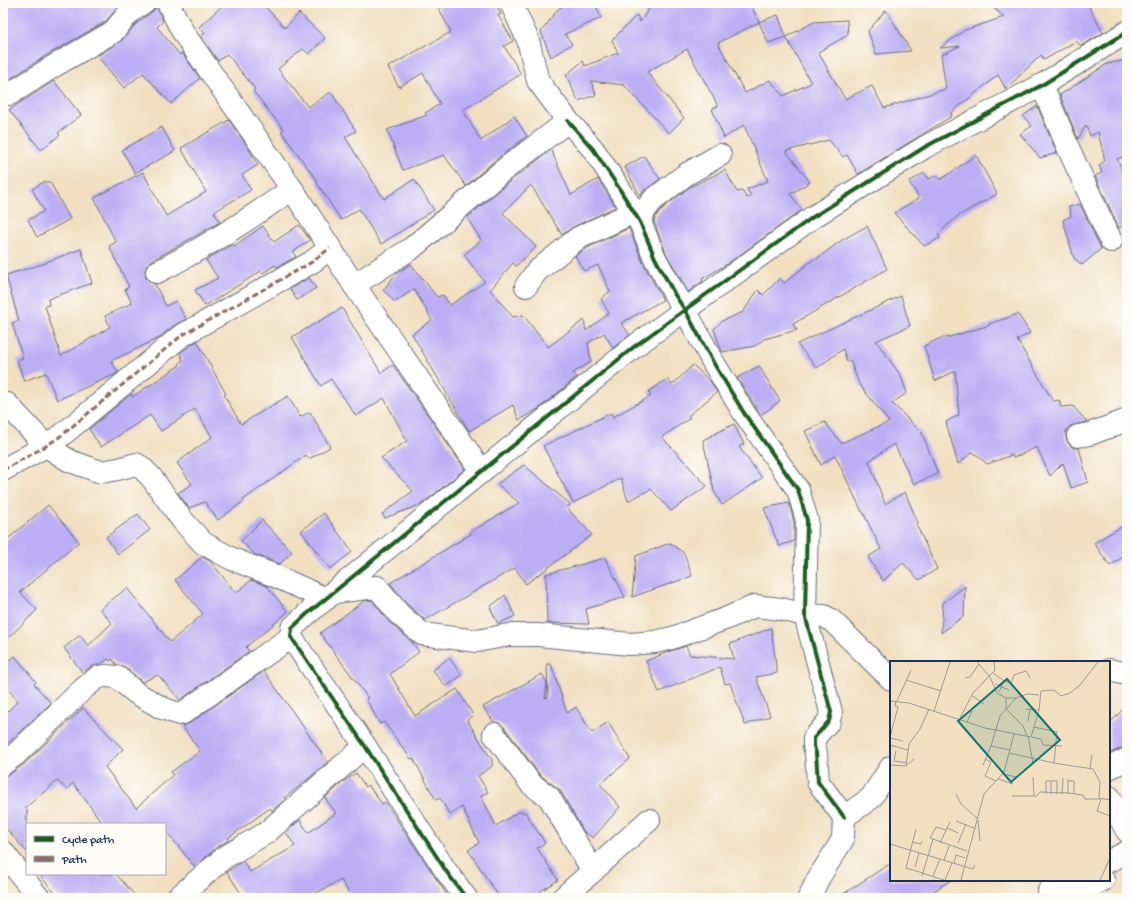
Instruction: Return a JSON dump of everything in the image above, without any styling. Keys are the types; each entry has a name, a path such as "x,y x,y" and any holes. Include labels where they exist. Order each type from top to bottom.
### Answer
{"street":[{"path":"10,94 54,66 113,32 128,14 136,7 144,3"},
{"path":"168,3 184,34 292,189 354,285 482,472"},
{"path":"511,3 528,40 538,81 568,121 593,149 637,217 655,258 713,362 744,413 798,490 807,520 805,614 832,712 829,721 814,738 818,782 844,817 842,839 808,898"},
{"path":"466,898 446,871 365,746 291,637 292,628 307,614 630,351 813,217 925,147 1042,85 1127,32"},
{"path":"1042,85 1111,241"},
{"path":"354,285 412,248 501,172 568,121"},
{"path":"526,286 537,271 578,238 637,217 653,200 685,175 720,155"},
{"path":"157,272 183,259 239,226 292,189"},
{"path":"3,470 46,446 181,336 312,262 330,248"},
{"path":"6,404 46,446 70,461 101,472 136,464 141,467 151,477 183,521 204,543 232,559 330,596 377,587 399,614 422,634 477,641 509,635 538,635 630,644 655,642 672,638 725,619 755,606 824,616 832,620 890,678"},
{"path":"1078,436 1090,434 1127,420"},
{"path":"3,764 16,755 82,690 98,677 118,677 136,693 162,708 180,714 291,637"},
{"path":"1110,670 1127,674"},
{"path":"494,734 531,784 549,797 593,871"},
{"path":"177,898 224,856 266,833 365,746"},
{"path":"1110,768 1127,759"},
{"path":"844,817 871,798 890,769"},
{"path":"1110,799 1127,831"},
{"path":"563,898 648,820"},
{"path":"3,852 39,898"},
{"path":"1059,895 1071,881"},
{"path":"1059,895 1100,881"}],"building":[{"path":"3,3 122,3 105,22 47,55 10,79 3,70"},
{"path":"225,3 262,3 285,28 299,13 325,38 309,54 303,49 278,69 308,107 331,92 356,131 345,137 384,199 414,179 434,210 381,244 359,209 341,220 317,183 318,182 281,131 284,130 253,91 255,89 227,54 218,61 201,36 205,33 199,27"},
{"path":"436,3 495,3 501,14 498,15 513,41 504,46 521,74 463,110 481,141 514,116 527,136 493,162 466,186 444,155 403,170 387,130 427,115 425,113 440,104 423,73 399,87 388,67 451,32"},
{"path":"568,3 595,3 601,18 565,34 572,44 551,57 541,32 558,9"},
{"path":"653,3 750,3 759,22 718,43 745,93 770,80 783,96 811,83 786,37 814,22 847,20 848,35 818,52 845,99 872,86 884,108 946,89 941,55 960,46 940,48 965,30 1004,17 988,3 1087,3 1103,33 1081,46 1076,41 1044,60 1041,55 1006,89 998,75 951,113 952,116 858,174 847,155 843,157 829,140 786,151 810,182 790,194 802,210 727,264 702,279 703,281 688,292 666,253 654,222 656,216 662,209 688,188 725,170 737,192 742,191 747,198 751,196 747,189 768,181 744,125 724,138 712,109 718,106 687,49 647,72 684,118 669,133 624,85 591,81 596,95 578,101 566,75 583,61 585,66 618,53 612,40 637,15 640,22"},
{"path":"156,5 163,21 157,27 180,55 182,53 200,78 171,104 143,73 124,88 97,56 122,40 137,23 154,10"},
{"path":"886,10 911,51 876,54 868,31"},
{"path":"778,15 786,37 768,43 759,22"},
{"path":"1127,60 1127,155 1117,159 1127,179 1127,223 1119,228 1095,176 1102,173 1099,165 1105,161 1098,132 1090,136 1086,125 1078,139 1060,95 1107,64"},
{"path":"54,81 81,115 58,133 60,135 41,150 9,110"},
{"path":"1037,106 1057,153 1040,158 1020,134 1032,126 1023,116"},
{"path":"229,120 258,165 242,175 251,190 214,212 220,222 151,261 147,265 145,271 146,278 155,284 166,306 176,301 186,319 173,326 159,338 111,361 118,372 116,374 57,400 46,373 24,381 17,360 23,358 12,323 19,321 6,275 46,263 81,249 92,283 48,299 49,305 45,306 61,356 110,327 105,316 132,303 125,289 129,287 109,246 116,242 94,198 143,172 166,216 206,192 181,148"},
{"path":"162,127 175,151 135,173 122,150"},
{"path":"551,150 571,195 598,179 616,207 573,227 562,235 531,185 503,213 536,247 516,266 513,263 490,290 513,317 523,315 548,347 584,320 586,331 609,313 601,299 610,291 598,265 584,271 575,256 585,249 629,228 643,263 663,300 621,323 630,335 613,348 604,333 588,343 591,362 573,373 577,377 538,409 519,420 513,405 469,431 412,334 432,320 414,289 395,302 383,290 397,273 411,264 437,297 443,295 450,305 485,282 464,255 481,240 467,218 509,182"},
{"path":"976,155 997,194 958,216 938,234 940,238 924,246 894,213 919,198 909,182 924,173 929,179 936,175 940,180"},
{"path":"644,156 660,179 645,190 640,196 625,167"},
{"path":"44,182 50,182 70,219 37,237 28,220 44,211 32,189"},
{"path":"1080,204 1101,249 1082,265 1074,258 1063,220 1071,216 1069,207"},
{"path":"299,225 310,240 293,252 296,257 277,267 275,265 263,273 261,271 205,306 195,290 218,278 206,260 233,244 234,246 263,226 274,242"},
{"path":"867,226 887,269 793,324 797,330 764,339 755,346 722,352 714,329 722,321 743,312 758,290 763,295 780,278 784,283 814,259 815,260 842,240"},
{"path":"309,278 316,288 297,300 290,289"},
{"path":"901,296 910,326 876,341 901,376 907,393 892,403 922,433 938,474 914,484 894,444 869,461 885,504 905,492 918,523 916,524 937,569 919,580 903,563 883,581 868,557 881,549 835,455 821,465 805,431 825,422 841,443 889,422 859,384 850,360 847,362 843,349 817,368 797,344"},
{"path":"342,308 381,373 393,365 465,469 422,504 385,518 382,514 413,491 381,458 407,441 384,398 356,416 331,379 321,386 292,337"},
{"path":"1018,314 1030,333 1017,340 1053,401 1059,400 1061,407 1073,406 1087,422 1070,426 1066,431 1066,438 1073,448 1079,448 1088,482 1071,488 1063,463 1050,476 1037,447 1013,458 1012,455 987,464 973,452 958,464 946,422 959,415 955,371 935,381 924,346 945,336 946,338 990,325 989,324"},
{"path":"197,341 226,394 224,395 241,424 288,396 300,417 310,412 330,447 309,459 306,455 243,500 244,501 218,520 205,502 189,508 178,493 192,484 177,463 212,437 195,409 161,431 150,415 101,447 89,429 131,394 132,397 180,365 179,363 183,360 180,353"},
{"path":"693,365 710,381 717,392 688,416 690,418 662,437 707,486 671,511 651,489 628,501 621,478 573,503 543,446 611,413 613,417 651,396 648,392 667,379 672,385"},
{"path":"759,366 780,401 761,415 737,378"},
{"path":"734,424 744,444 739,447 762,478 722,505 714,491 703,440"},
{"path":"524,465 571,505 566,507 592,535 526,584 515,568 425,620 408,605 390,583 519,503 497,484"},
{"path":"789,503 794,522 794,541 779,546 764,508"},
{"path":"48,505 79,542 20,592 37,610 3,643 3,543"},
{"path":"324,513 352,552 330,569 301,531"},
{"path":"138,514 150,530 118,554 106,537"},
{"path":"262,520 292,552 280,564 254,554 241,541"},
{"path":"1127,524 1127,554 1110,566 1094,543"},
{"path":"670,543 684,553 692,576 632,597 636,556"},
{"path":"202,557 210,561 236,593 251,580 267,586 288,612 246,647 249,651 180,700 158,675 142,682 125,667 116,664 112,659 110,661 108,659 101,664 90,667 83,673 64,648 80,635 88,646 112,623 100,609 127,588 170,642 203,614 175,580"},
{"path":"605,558 625,597 586,609 589,624 547,623 546,574"},
{"path":"965,586 964,616 941,633 943,603"},
{"path":"505,595 515,616 498,624 490,607"},
{"path":"372,600 389,622 411,641 419,652 390,674 415,716 457,689 473,715 467,720 492,760 492,766 478,776 488,792 481,796 496,826 518,812 525,812 545,843 537,848 558,880 530,898 500,898 468,850 479,843 462,807 450,815 440,798 436,800 413,758 411,759 384,722 380,724 366,699 368,698 320,633 364,601"},
{"path":"771,628 777,673 756,677 770,716 745,725 730,683 725,684 720,667 659,692 646,661 686,646 690,655 734,659 730,644"},
{"path":"15,656 36,682 34,684 51,703 3,748 3,716 18,701 3,683 3,665"},
{"path":"449,658 462,675 446,687 433,670"},
{"path":"547,664 551,664 567,713 576,707 592,733 608,722 630,759 600,784 620,807 593,838 584,832 560,790 540,775 504,727 499,723 494,722 483,707 542,674 547,683 545,698 548,697"},
{"path":"264,671 328,762 284,798 285,799 272,811 270,808 228,838 229,840 217,847 195,867 166,831 166,823 102,823 73,783 67,789 57,781 25,808 27,810 26,851 3,825 3,776 10,774 24,764 83,708 123,749 105,767 136,808 173,775 171,772 200,751 182,726 190,723"},
{"path":"1127,705 1127,747 1121,748 1110,754 1110,723"},
{"path":"356,773 366,787 368,785 382,804 385,802 449,898 352,898 341,880 307,898 244,898 227,872 243,861 250,872 295,846 286,832 300,820 308,833 336,813 325,798"},
{"path":"890,864 890,881 949,881 923,898 837,898"},
{"path":"40,875 117,875 137,898 59,898"}],"marked path":[{"path":"3,470 46,446 62,435 181,336 312,262 330,248"}],"cycle path":[{"path":"466,898 446,871 365,746 291,637 292,628 307,614 635,346 813,217 925,147 1042,85 1127,32"},
{"path":"568,121 593,149 617,185 640,222 655,258 713,362 744,413 798,490 807,520 805,615 831,712 829,721 814,738 818,782 844,817"}]}
